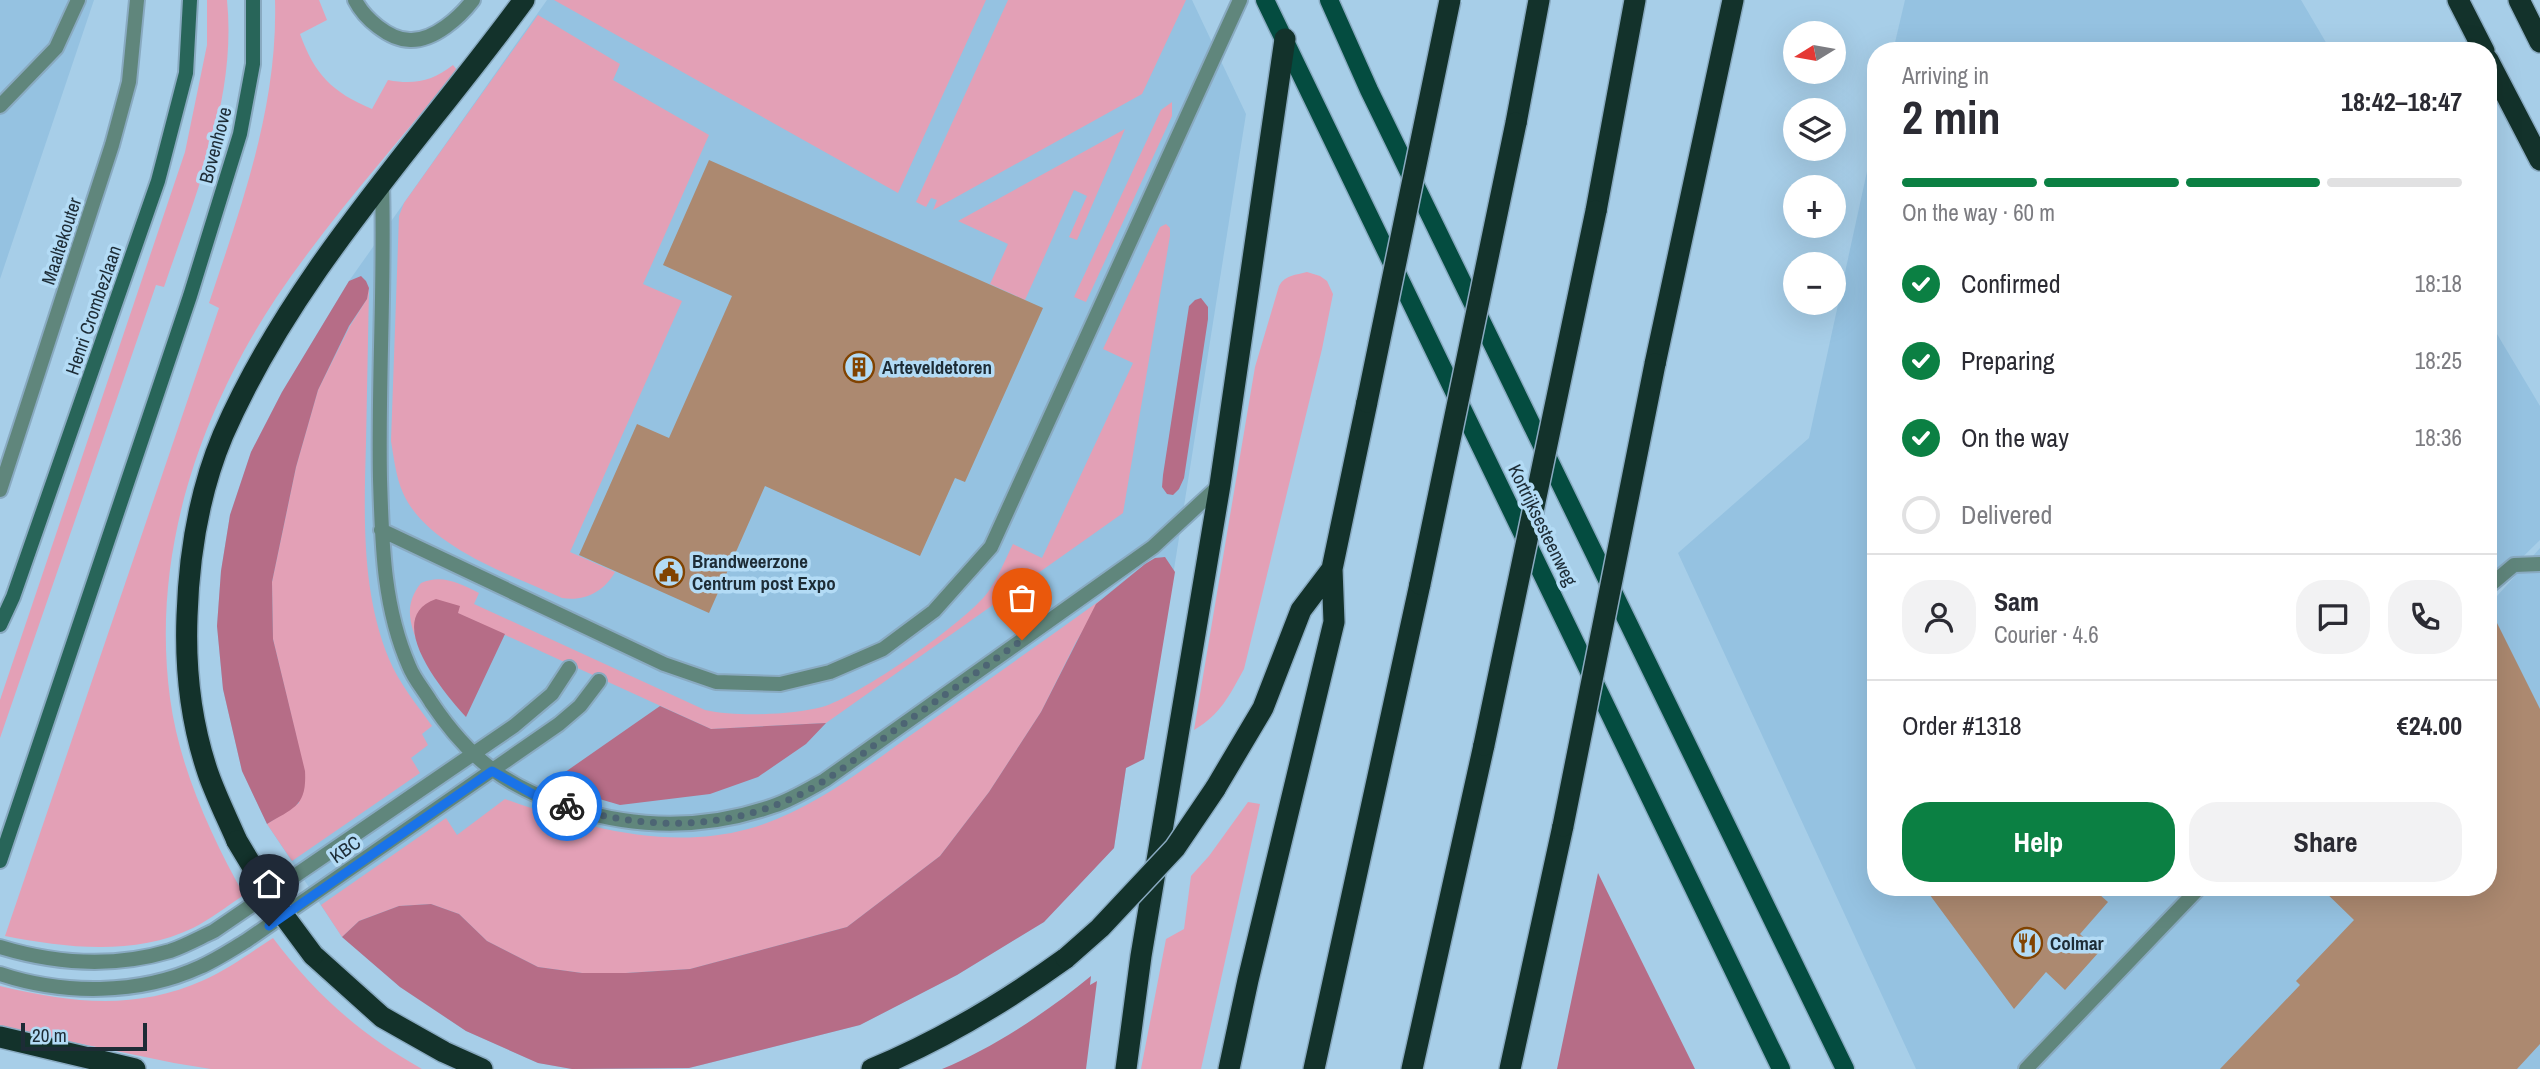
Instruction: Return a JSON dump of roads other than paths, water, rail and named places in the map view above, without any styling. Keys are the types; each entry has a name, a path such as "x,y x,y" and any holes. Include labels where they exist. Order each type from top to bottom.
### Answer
{"highway":[{"path":"482,1069 444,1052 382,1017 313,955 273,901 237,841 208,772 192,707 186,645 188,569 201,503 223,436 257,367 331,248 524,0"},
{"path":"1229,1069 1334,622 1332,569 1450,0"},
{"path":"1314,1069 1420,584 1539,0"},
{"path":"1412,1069 1484,745 1595,211 1635,0"},
{"path":"1510,1069 1563,826 1655,364 1733,0"},
{"path":"2458,0 2479,42"},
{"path":"2519,0 2540,42"},
{"path":"1126,1069 1141,956 1220,485 1284,39"},
{"path":"2497,77 2540,160"},
{"path":"872,1069 986,1012 1066,958 1100,929 1175,848 1215,789 1263,708 1301,610 1332,569"},
{"path":"0,1037 135,1069"}],"main road":[{"name":"Kortrijksesteenweg","path":"1265,0 1782,1069"},
{"name":"Kortrijksesteenweg","path":"1329,0 1369,90 1845,1069"}],"street":[{"path":"0,106 56,48 78,0"},
{"name":"Maaltekouter","path":"0,489 112,145 129,82 137,0"},
{"name":"Henri Crombezlaan","path":"0,625 13,597 158,181 186,74 190,0"},
{"name":"Bovenhove","path":"0,861 190,296 240,134 253,64 253,0"},
{"path":"355,0 380,29 410,40 440,32 473,0"},
{"path":"381,530 664,664 716,682 780,684 830,672 883,649 934,611 991,547 1240,0"},
{"path":"382,183 379,433 381,530 387,590 396,633 410,669 441,717 472,754 492,771 540,798 601,817 666,825 722,821 776,806 825,780 1153,547 1220,485"},
{"path":"2497,579 2514,565 2540,564"},
{"name":"KBC","path":"0,947 52,959 92,963 135,960 173,950 214,931 514,726 552,694 569,668"},
{"name":"KBC","path":"0,974 59,988 107,989 158,982 200,968 246,941 559,724 580,706 599,681"},
{"path":"2026,1069 2191,896"}],"place":[{"name":"Arteveldetoren","path":"859,367"},
{"name":"Brandweerzone Centrum post Expo","path":"669,572"},
{"name":"Colmar","path":"2027,943"}]}
